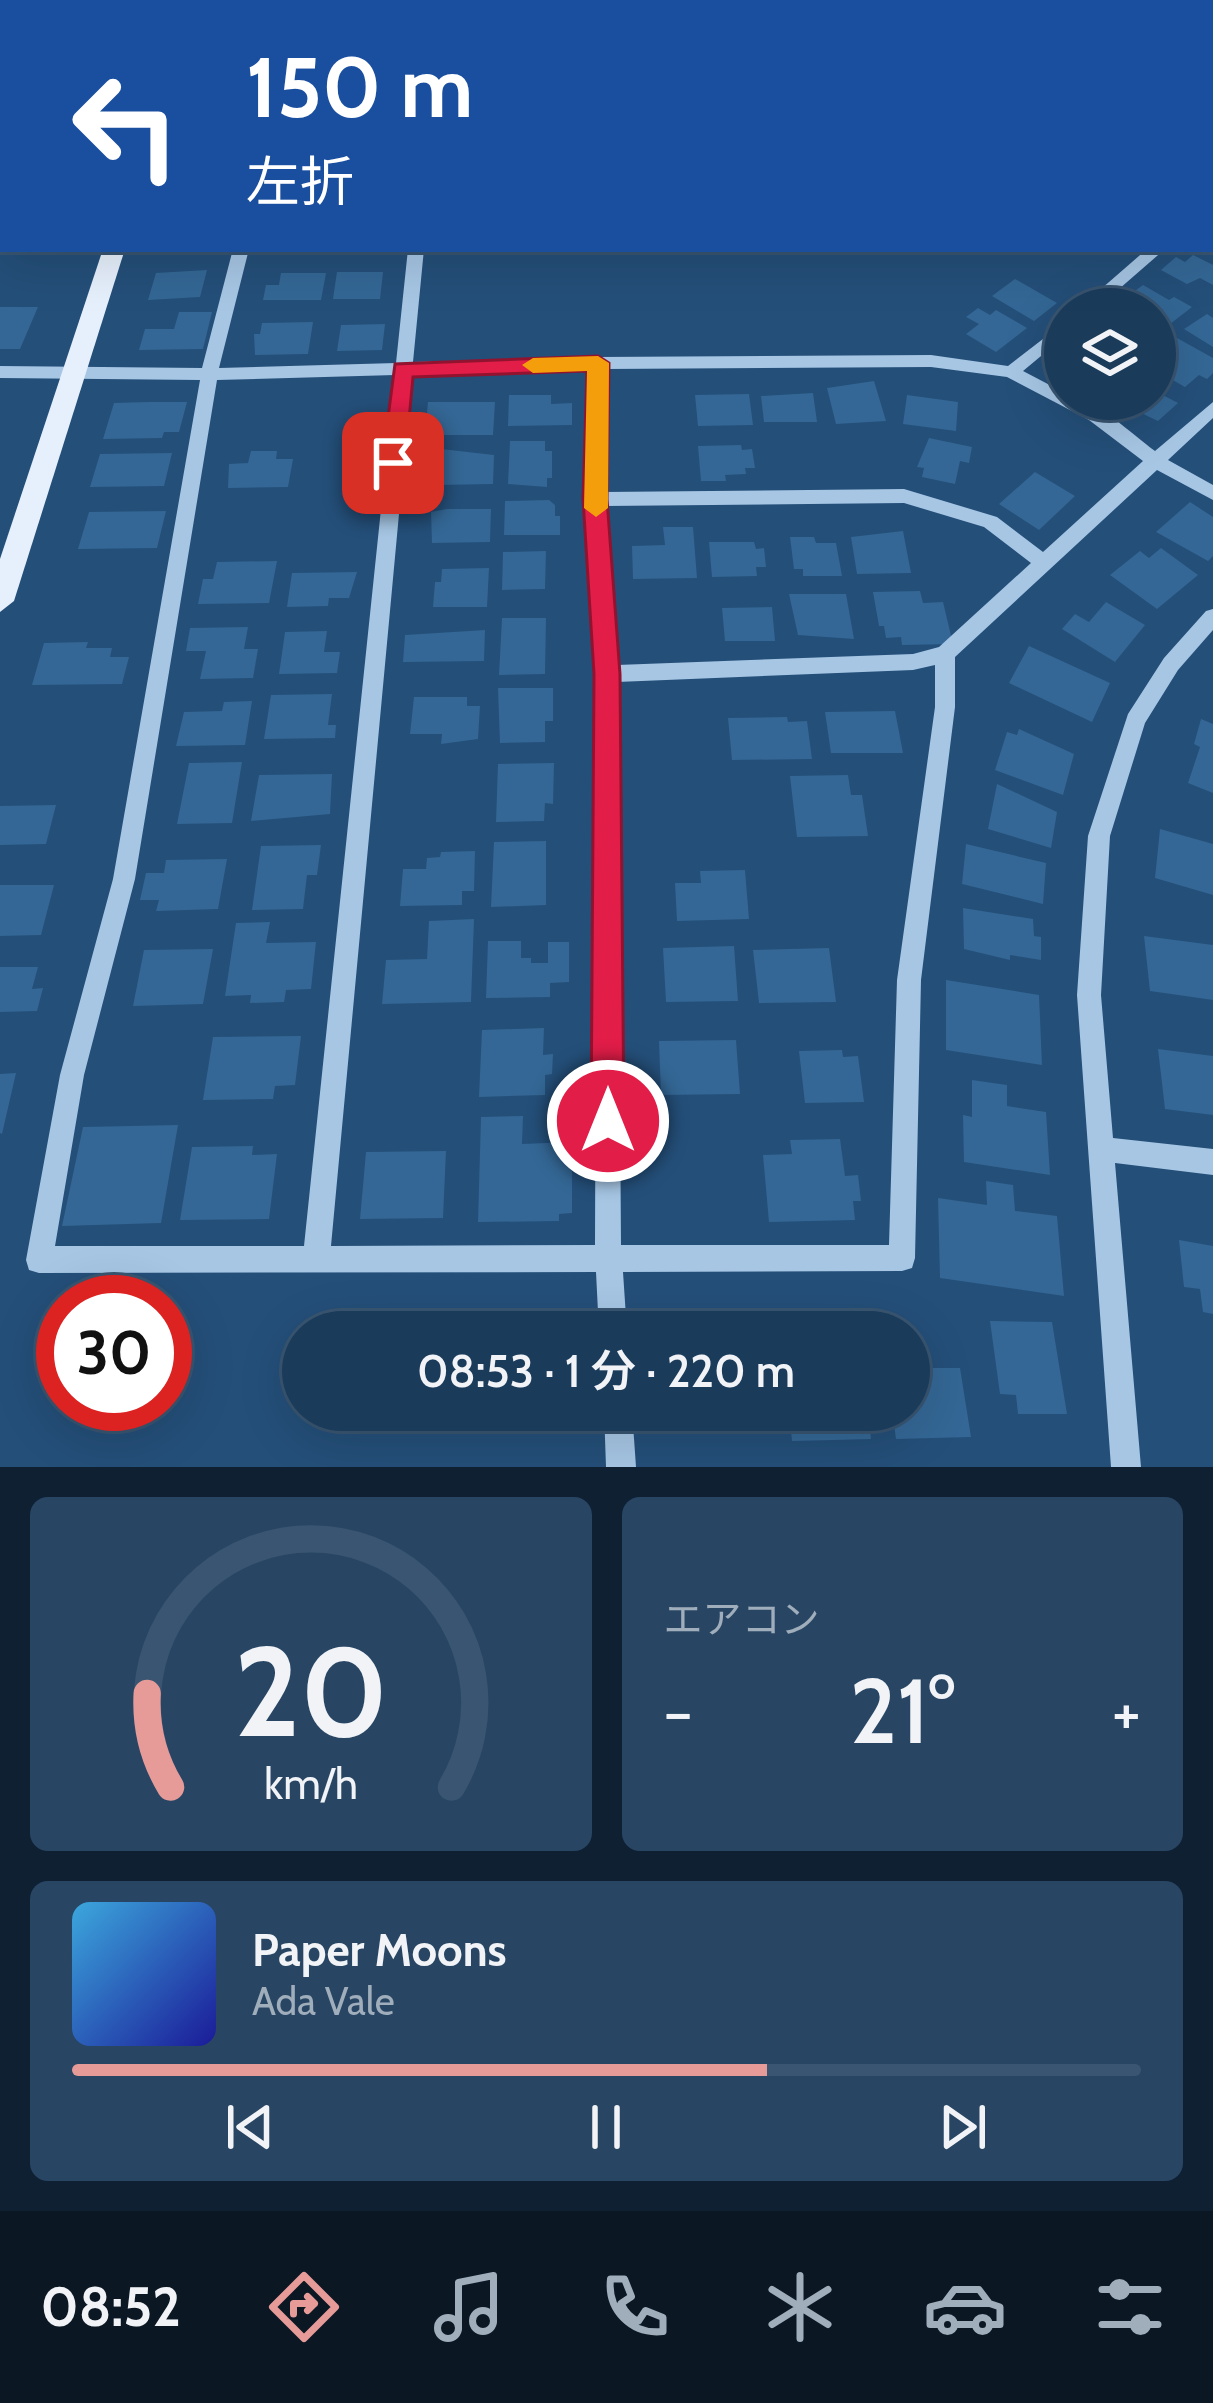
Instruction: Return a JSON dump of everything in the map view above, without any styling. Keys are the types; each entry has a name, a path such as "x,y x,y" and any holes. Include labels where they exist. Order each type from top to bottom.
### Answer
{"main road":[{"path":"0,601 113,252"}],"street":[{"path":"240,252 209,374 124,879 72,1075 40,1260 902,1258 909,980 945,707 944,653"},
{"path":"316,1258 416,252"},
{"path":"1111,288 1153,252"},
{"path":"1011,372 1044,344"},
{"path":"0,372 209,374 598,363 931,361 1011,372 1095,416 1154,460 1213,494"},
{"path":"598,363 595,499 607,674 612,1311"},
{"path":"607,674 913,662 944,653 1213,408"},
{"path":"595,499 904,496 991,522 1044,563"},
{"path":"1126,1467 1089,995 1100,836 1135,720 1171,664 1213,617"},
{"path":"1101,1149 1213,1162"},
{"path":"618,1431 621,1467"}],"building":[{"path":"1193,255 1213,265 1213,285 1200,278 1187,284 1161,270 1176,257 1185,262"},
{"path":"207,270 200,297 148,300 156,273"},
{"path":"337,272 383,272 380,299 333,299"},
{"path":"281,273 326,273 321,300 263,300 266,285 279,285"},
{"path":"1015,279 1044,296 1044,313 1034,321 992,296"},
{"path":"1176,298 1192,307 1176,319"},
{"path":"0,307 38,307 20,349 0,349"},
{"path":"978,308 990,315 996,310 1027,328 996,352 966,334 979,324 966,317"},
{"path":"179,312 212,312 203,349 139,350 145,329 174,329"},
{"path":"1207,314 1213,318 1213,347 1184,329"},
{"path":"313,322 308,354 255,355 254,334 260,334 262,323"},
{"path":"385,324 382,350 337,351 341,325"},
{"path":"1176,339 1213,358 1213,373 1207,379 1199,375 1185,387 1176,382"},
{"path":"874,381 886,421 836,424 827,388"},
{"path":"813,393 817,422 764,422 761,396"},
{"path":"749,394 753,425 698,426 695,395"},
{"path":"509,395 551,395 551,404 572,403 572,425 508,426"},
{"path":"907,395 958,402 956,431 903,424"},
{"path":"187,402 179,432 164,432 162,438 103,439 114,403"},
{"path":"428,402 495,402 493,435 425,435"},
{"path":"929,438 972,447 969,463 960,461 955,484 922,477 924,468 917,467"},
{"path":"510,441 545,441 545,451 552,451 552,478 547,478 547,487 508,484"},
{"path":"741,445 742,450 752,449 755,468 745,468 746,474 725,475 726,481 701,481 698,446"},
{"path":"441,449 494,455 493,484 437,485"},
{"path":"251,451 277,451 276,459 293,459 288,487 228,488 229,464 248,463"},
{"path":"172,453 164,486 90,487 100,454"},
{"path":"1035,472 1075,496 1039,530 999,504"},
{"path":"549,500 555,505 555,516 560,516 560,535 504,535 505,501"},
{"path":"1190,502 1213,517 1213,556 1208,561 1156,532"},
{"path":"491,509 490,542 432,543 431,512"},
{"path":"166,511 157,548 78,549 89,512"},
{"path":"663,527 693,527 697,578 633,579 632,546 665,545"},
{"path":"903,531 911,573 857,574 851,537"},
{"path":"790,537 836,543 842,576 803,576 803,569 794,569"},
{"path":"709,542 754,542 756,549 764,548 766,567 756,567 757,576 712,577"},
{"path":"1161,548 1198,575 1157,609 1110,575 1140,551 1149,558"},
{"path":"546,551 545,589 502,590 503,552"},
{"path":"277,561 269,603 198,604 203,579 213,579 217,562"},
{"path":"489,568 487,607 433,607 435,582 441,582 442,569"},
{"path":"357,572 349,598 329,598 328,606 287,607 292,573"},
{"path":"920,591 923,603 943,602 953,644 902,645 901,637 886,638 873,592"},
{"path":"789,594 846,594 854,639 798,635"},
{"path":"1106,602 1145,625 1115,662 1062,629 1075,614 1089,622"},
{"path":"772,607 775,641 725,641 722,608"},
{"path":"502,618 546,618 545,674 499,675"},
{"path":"248,627 244,649 258,649 253,678 200,679 206,651 186,651 190,628"},
{"path":"485,630 484,661 403,662 405,635"},
{"path":"327,631 324,652 340,652 337,673 279,674 285,632"},
{"path":"88,642 86,648 112,648 110,657 129,657 122,684 32,685 44,643"},
{"path":"1029,646 1110,683 1092,722 1009,683"},
{"path":"498,688 553,688 553,721 545,721 545,742 500,743"},
{"path":"332,694 328,725 336,725 335,738 264,739 271,695"},
{"path":"414,697 467,697 467,706 480,706 478,739 441,744 442,734 410,734"},
{"path":"252,701 245,745 176,746 184,712 222,711 224,702"},
{"path":"895,711 903,753 831,753 825,712"},
{"path":"787,717 788,722 807,721 812,759 732,760 728,718"},
{"path":"1201,719 1213,724 1213,793 1188,783 1200,747 1194,744"},
{"path":"1019,729 1074,754 1063,795 995,770 1007,732 1017,735"},
{"path":"242,762 232,823 177,824 189,763"},
{"path":"554,763 553,804 545,803 544,821 496,822 498,764"},
{"path":"332,774 330,814 251,821 259,775"},
{"path":"848,775 851,795 862,795 868,836 797,837 790,776"},
{"path":"997,784 1057,812 1051,848 988,829"},
{"path":"56,805 46,844 0,845 0,806"},
{"path":"1160,829 1213,844 1213,895 1155,878"},
{"path":"546,841 546,905 491,907 494,842"},
{"path":"966,844 1046,863 1043,904 962,884"},
{"path":"321,845 317,875 307,875 303,909 252,910 261,846"},
{"path":"475,851 474,891 462,891 462,905 400,906 403,869 426,869 427,858 440,857 441,852"},
{"path":"227,859 218,909 156,911 159,900 140,900 146,873 164,873 166,860"},
{"path":"745,870 749,919 677,921 675,883 701,883 700,871"},
{"path":"0,885 54,885 41,935 0,936"},
{"path":"963,908 1033,919 1034,936 1041,937 1041,960 1010,955 1010,960 964,949"},
{"path":"474,919 471,1002 382,1004 386,960 427,959 429,921"},
{"path":"270,922 266,943 316,942 311,989 286,990 284,1002 250,1003 251,995 225,996 236,923"},
{"path":"1144,936 1213,945 1213,1000 1150,991"},
{"path":"488,941 521,941 521,958 531,958 531,963 548,963 548,942 569,942 569,982 550,983 550,997 486,998"},
{"path":"734,946 738,1001 666,1002 663,948"},
{"path":"829,948 836,1002 759,1003 753,950"},
{"path":"213,949 203,1004 133,1006 144,950"},
{"path":"0,967 38,967 32,989 43,988 37,1011 0,1012"},
{"path":"946,980 1039,995 1042,1065 946,1050"},
{"path":"544,1028 543,1055 553,1054 552,1074 545,1075 545,1095 479,1097 482,1030"},
{"path":"301,1036 295,1085 275,1086 273,1099 203,1100 213,1037"},
{"path":"736,1040 740,1094 661,1095 659,1041"},
{"path":"1158,1049 1213,1056 1213,1115 1165,1109"},
{"path":"842,1050 843,1057 858,1056 864,1102 805,1103 799,1051"},
{"path":"16,1073 2,1134 0,1074"},
{"path":"972,1080 1007,1085 1007,1106 1046,1112 1050,1175 964,1162 963,1115 972,1117"},
{"path":"523,1116 522,1144 572,1142 572,1213 559,1214 559,1221 478,1222 481,1117"},
{"path":"178,1125 161,1223 62,1226 83,1127"},
{"path":"840,1139 845,1176 858,1175 861,1201 853,1201 855,1220 769,1222 763,1155 792,1154 790,1140"},
{"path":"253,1146 252,1155 277,1154 269,1219 180,1220 192,1147"},
{"path":"446,1151 443,1218 360,1219 366,1152"},
{"path":"986,1181 1013,1185 1015,1211 1057,1216 1064,1296 940,1278 938,1198 987,1205"},
{"path":"1179,1240 1213,1246 1213,1314 1203,1312 1200,1289 1184,1287"},
{"path":"990,1321 1052,1322 1067,1414 1018,1414 1016,1395 1000,1394"},
{"path":"930,1368 960,1368 971,1437 896,1439 895,1431 930,1431"},
{"path":"791,1431 870,1431 871,1439 792,1441"}],"slow traffic":[{"path":"533,365 598,363 596,508"}],"route":[{"path":"393,463 402,369 598,363 595,499 607,674 608,1121"}]}
